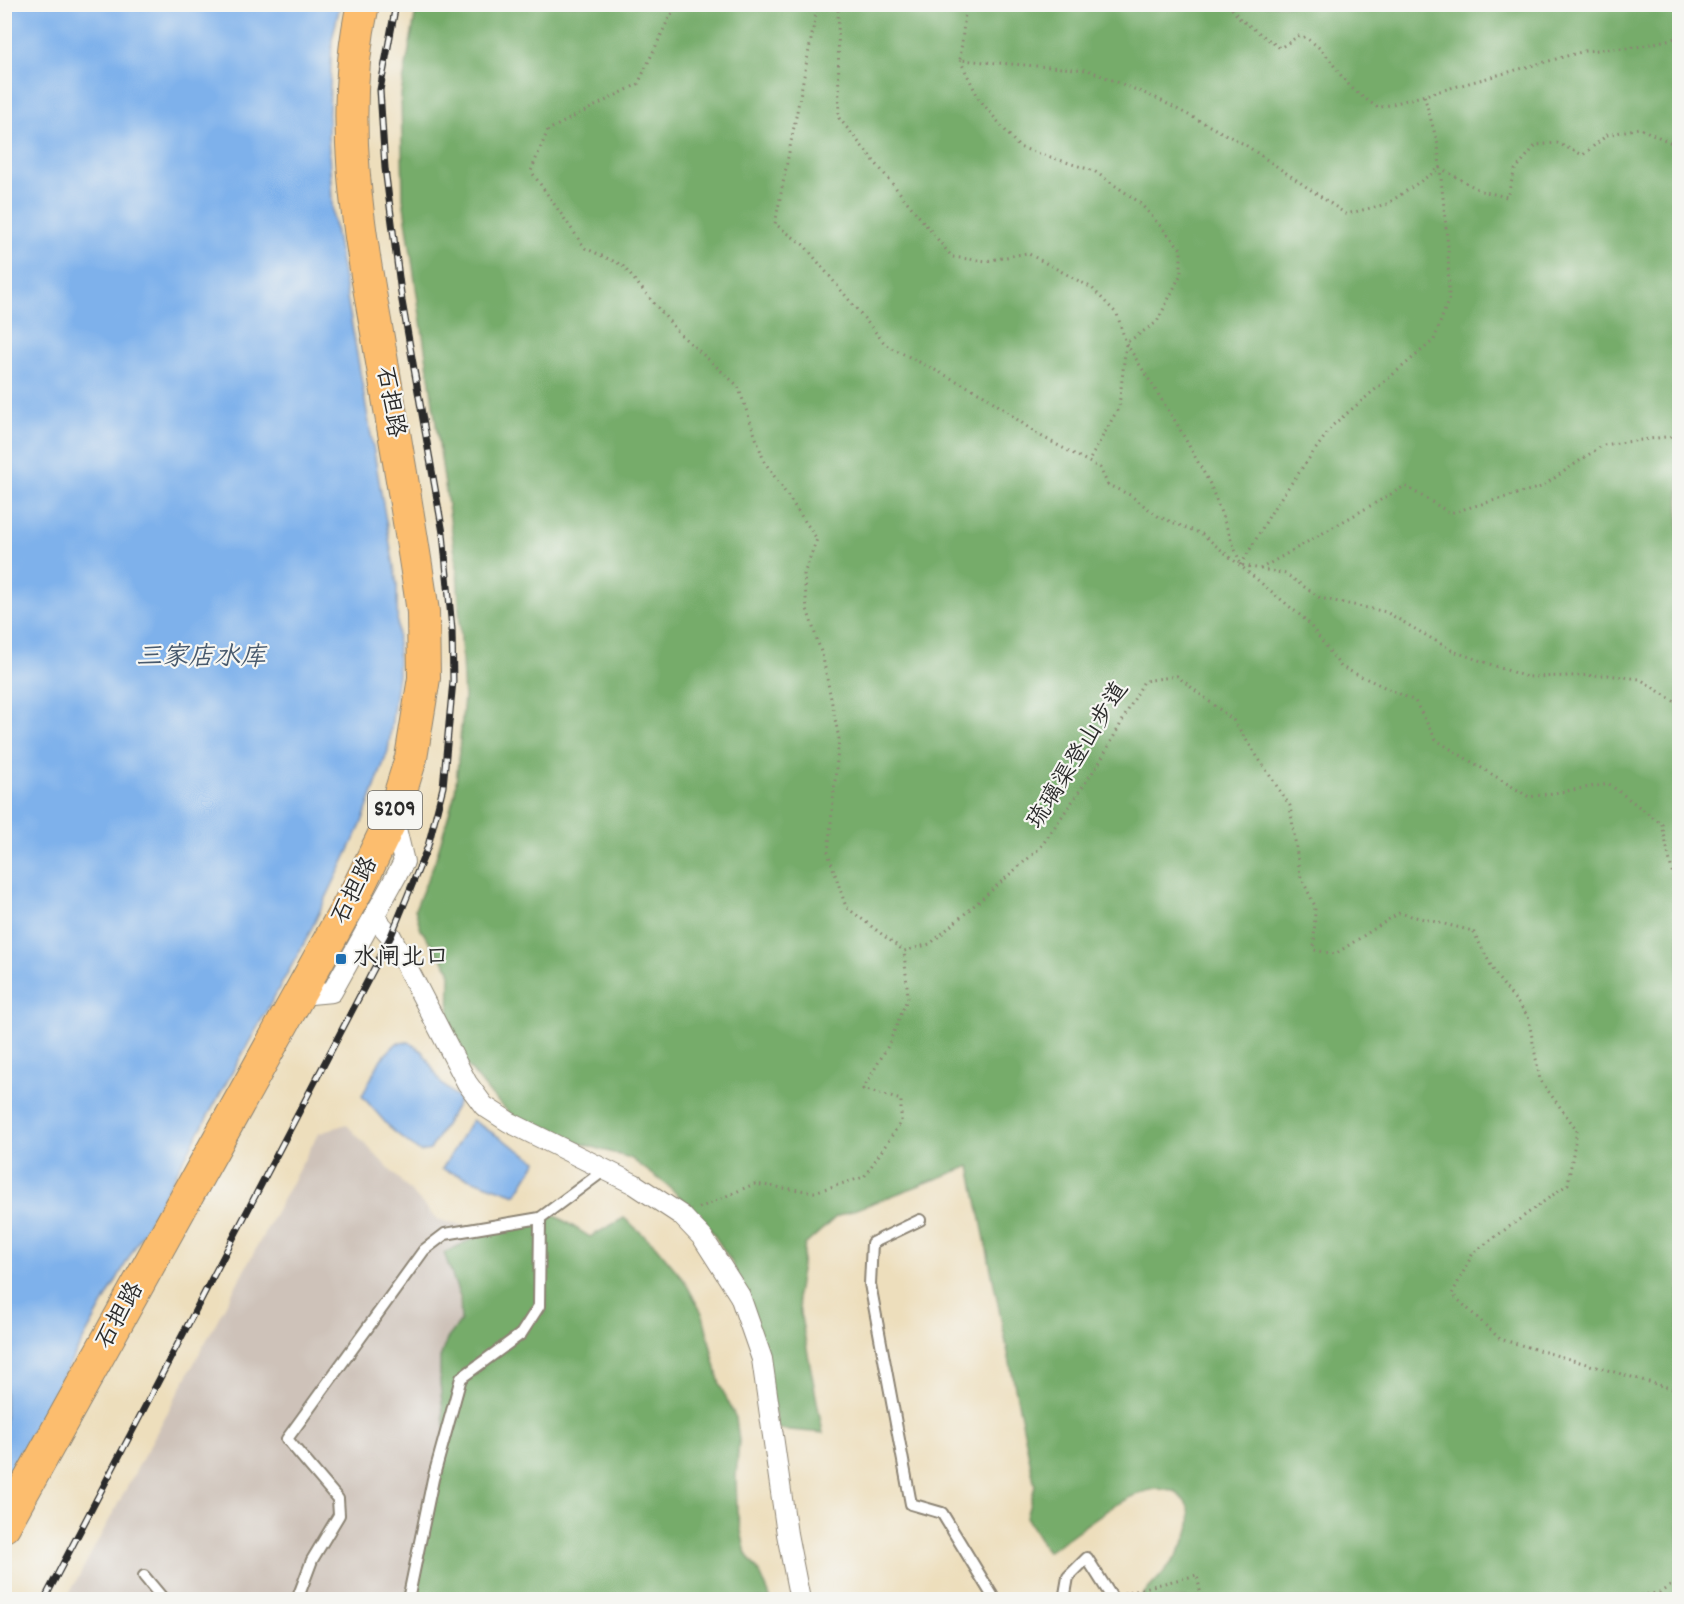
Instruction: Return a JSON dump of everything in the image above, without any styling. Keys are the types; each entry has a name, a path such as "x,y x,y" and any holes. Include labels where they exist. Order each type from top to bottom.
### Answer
{"main road":[{"name":"石担路","path":"4,1526 357,890 393,816 411,758 424,678 423,612 356,212 350,128 355,42 363,4"}],"street":[{"path":"300,995 332,992 404,862 393,816"},
{"path":"374,916 391,936 467,1083 484,1106 509,1122 606,1169 681,1215 703,1238 740,1296 762,1359 787,1534 800,1599"}],"lane":[{"path":"297,1599 312,1560 339,1515 338,1499 287,1438 424,1250 445,1234 540,1218 606,1169"},
{"path":"408,1599 433,1479 461,1378 521,1334 538,1306 540,1218"},
{"path":"920,1220 872,1243 870,1284 911,1504 942,1513 995,1599"},
{"path":"1064,1599 1068,1577 1087,1558 1111,1596"},
{"path":"144,1576 164,1599"}],"path":[{"path":"680,4 669,18 638,84 548,130 531,171 585,248 622,265 679,333 738,386 764,461 817,539 804,574 807,609 823,658 839,739 828,853 846,907 904,951 908,997 888,1046 863,1089 901,1101 901,1122 864,1177 814,1192 754,1184 681,1215"},
{"path":"818,4 775,224 804,245 886,345 984,395 1037,434 1100,468 1108,485 1131,495 1159,517 1202,534 1307,621 1341,667 1415,701 1436,740 1529,797 1609,784 1662,824 1676,890 1680,892"},
{"path":"838,4 838,118 952,257 986,261 1027,253 1092,288 1117,314 1126,343 1177,424 1210,484 1241,565"},
{"path":"966,4 960,60 979,99 1019,147 1094,171 1139,202 1181,249 1181,274 1157,322 1126,343 1119,407 1088,461"},
{"path":"1228,4 1240,20 1280,48 1300,34 1315,42 1333,60 1351,87 1378,108 1585,51 1636,47 1680,37"},
{"path":"960,60 1088,70 1156,98 1244,144 1346,214 1387,204 1440,168"},
{"path":"1241,565 1275,506 1333,425 1434,340 1449,298 1448,247 1438,145 1424,94"},
{"path":"1440,168 1481,191 1508,197 1515,170 1536,146 1557,143 1583,155 1607,135 1639,128 1674,144 1680,142"},
{"path":"1260,569 1405,486 1450,513 1541,487 1603,445 1679,434"},
{"path":"1241,565 1286,574 1320,598 1386,612 1453,651 1526,677 1608,675 1640,679 1680,705"},
{"name":"琉璃渠登山步道","path":"904,951 930,944 1040,849 1101,760 1144,681 1177,676 1233,720 1290,806 1300,875 1315,906 1314,950 1335,954 1399,913 1473,931 1497,977 1528,1016 1540,1080 1577,1130 1568,1184 1473,1252 1452,1294 1500,1339 1680,1391"},
{"path":"1111,1596 1197,1575 1202,1599"},
{"path":"1599,1599 1659,1593 1680,1580"},
{"path":"1263,1599 1273,1599"}],"shaded area":[{"path":"346,1124 438,1220 469,1227 474,1239 444,1253 458,1293 461,1321 447,1339 440,1358 445,1432 406,1599 66,1600 318,1134"}],"green space":[{"path":"417,5 1679,5 1679,1599 1138,1599 1166,1569 1184,1543 1189,1530 1190,1517 1187,1505 1175,1491 1156,1489 1142,1492 1114,1506 1047,1552 1026,1517 1035,1486 970,1166 836,1217 805,1245 797,1296 823,1433 778,1429 754,1317 731,1261 705,1221 667,1185 630,1158 559,1137 529,1132 493,1097 461,1058 449,1036 450,970 421,930 415,909 435,861 455,793 464,697 457,567 403,199 401,94"},
{"path":"553,1214 590,1237 624,1218 655,1245 684,1280 703,1315 720,1385 736,1418 739,1441 736,1476 737,1512 746,1554 760,1573 771,1599 406,1600 445,1432 440,1358 447,1339 461,1321 460,1297 444,1253 514,1219"}],"water":[{"name":"三家店水库","path":"5,4 340,5 332,40 328,135 333,217 397,584 398,674 388,751 361,825 307,938 5,1480"},
{"path":"409,1042 423,1052 441,1083 460,1100 430,1150 420,1152 391,1129 362,1096 381,1059 397,1043"},
{"path":"472,1120 537,1161 516,1195 442,1169"}],"railway":[{"path":"44,1600 391,936 428,846 443,787 453,681 452,629 443,533 402,301 385,168 380,90 396,4"}],"place":[{"name":"水闸北口","path":"341,959"}]}
